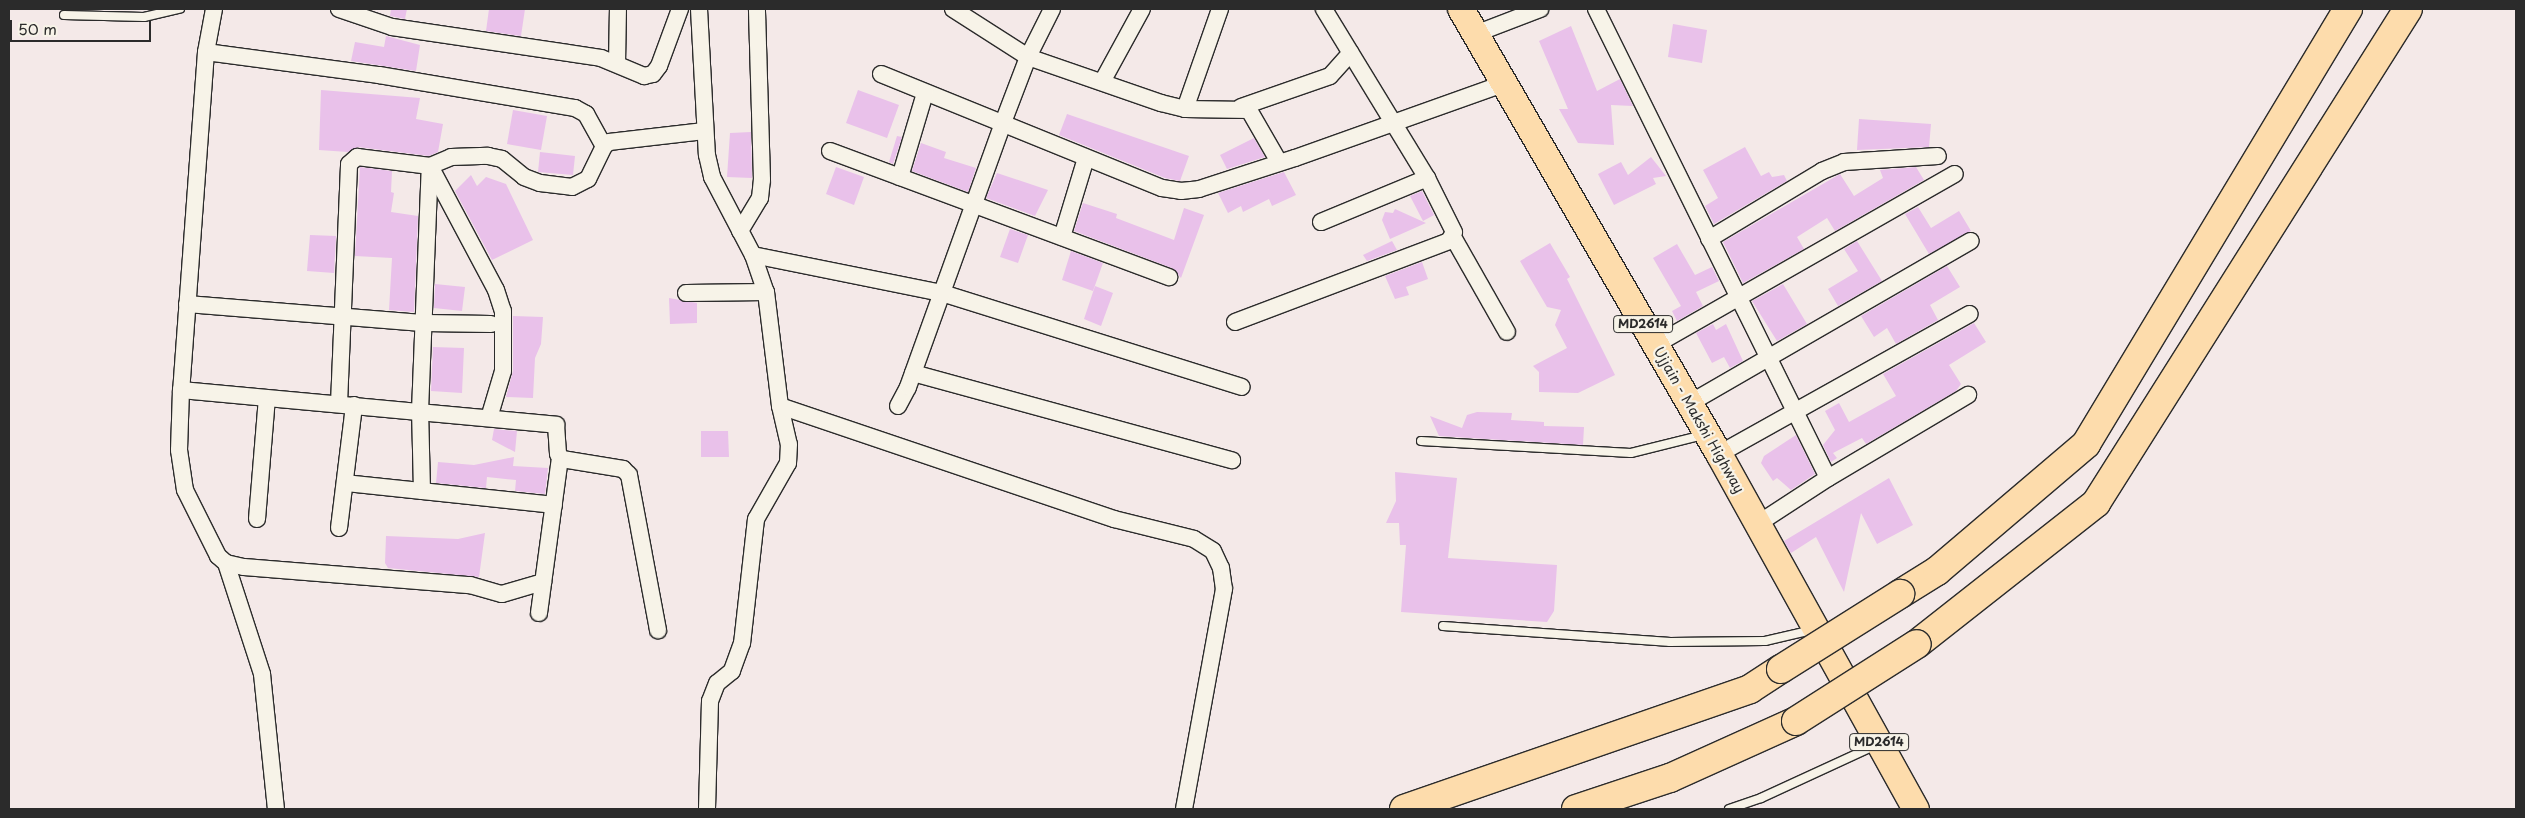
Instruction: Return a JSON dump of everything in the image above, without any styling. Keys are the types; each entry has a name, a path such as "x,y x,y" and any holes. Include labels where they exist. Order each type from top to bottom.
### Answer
{"highway":[{"path":"1404,809 1750,689 1937,571 2086,444 2348,9"},
{"path":"1576,809 1670,778 1796,721 1917,644 2096,503 2408,9"}],"main road":[{"name":"Ujjain - Makshi Highway","path":"1462,9 1503,84 1759,523 1916,809"}],"street":[{"path":"214,9 206,52 181,390 180,450 185,490 218,556 226,563 244,567 470,585 502,594 543,582"},
{"path":"338,9 392,27 601,58 636,74 653,74 659,66 680,9"},
{"path":"617,64 618,9"},
{"path":"699,9 704,131 712,178 753,254 766,292 780,406 789,444 788,463 756,519 742,643 732,670 717,683 710,701 707,809"},
{"path":"740,231 760,198 762,180 757,9"},
{"path":"955,9 1028,57 1185,109 1241,108 1330,76 1351,53"},
{"path":"898,406 913,373 1028,57 1052,9"},
{"path":"1102,82 1142,9"},
{"path":"1185,109 1220,9"},
{"path":"1324,9 1427,178 1453,227 1453,237 1507,332"},
{"path":"1475,34 1540,9"},
{"path":"1596,9 1828,478"},
{"path":"206,52 379,75 575,108 586,114 604,146"},
{"path":"881,74 1002,125 1162,188 1181,191 1199,188 1279,162 1503,84"},
{"path":"900,177 925,93"},
{"path":"1241,108 1254,116 1279,162"},
{"path":"340,528 345,483 347,405 344,316 350,160 357,156 430,166 451,157 488,156 502,159 524,177 540,183 572,188 588,179 604,146 616,141 704,131"},
{"path":"830,151 1169,277"},
{"path":"1709,239 1822,170 1844,162 1938,156"},
{"path":"1062,237 1086,158"},
{"path":"422,491 420,412 430,166"},
{"path":"430,166 496,290 503,311 503,371 489,418"},
{"path":"1655,345 1955,174"},
{"path":"1321,222 1427,178"},
{"path":"1235,322 1453,237"},
{"path":"1690,403 1768,356 1971,241"},
{"path":"753,254 942,293 1242,387"},
{"path":"686,293 766,292"},
{"path":"187,304 425,323 491,324"},
{"path":"1714,444 1795,414 1970,314"},
{"path":"913,373 1232,460"},
{"path":"181,390 556,424 560,457 539,613"},
{"path":"1759,523 1828,478 1968,395"},
{"path":"257,519 267,398"},
{"path":"780,406 1114,519 1194,539 1213,551 1221,568 1224,589 1184,809"},
{"path":"560,457 623,468 629,475 658,630"},
{"path":"345,483 554,506"},
{"path":"226,563 262,674 276,809"}],"lane":[{"path":"64,15 144,17 180,9"},
{"path":"1421,441 1631,453 1678,442 1714,444"},
{"path":"1443,626 1670,642 1765,640 1816,629"},
{"path":"1729,809 1761,798 1879,743"}],"building":[{"path":"391,9 407,9 405,19 390,16"},
{"path":"489,9 525,9 521,36 486,31"},
{"path":"1673,24 1707,30 1702,63 1668,57"},
{"path":"1571,26 1597,91 1620,79 1633,106 1611,105 1614,145 1578,143 1559,109 1568,109 1539,41"},
{"path":"386,36 420,45 416,71 351,61 355,42 384,47"},
{"path":"321,90 420,98 416,119 443,124 438,152 429,156 358,147 348,152 319,150"},
{"path":"858,90 899,105 887,138 846,123"},
{"path":"513,110 547,116 541,150 507,144"},
{"path":"1067,114 1189,156 1180,181 1165,178 1059,135"},
{"path":"1859,119 1931,124 1929,147 1857,150"},
{"path":"751,132 752,178 727,177 730,133"},
{"path":"897,136 902,137 893,164 889,162"},
{"path":"1254,138 1265,157 1227,169 1220,155"},
{"path":"921,143 946,152 944,158 976,168 968,192 912,171"},
{"path":"1745,147 1761,176 1769,172 1772,177 1784,175 1787,181 1714,224 1705,206 1718,198 1703,170"},
{"path":"540,152 575,156 573,175 538,172"},
{"path":"1651,157 1666,176 1653,178 1656,184 1614,205 1598,174 1621,162 1628,175"},
{"path":"360,167 392,171 391,192 394,193 391,212 418,216 414,312 389,310 392,258 355,256"},
{"path":"836,167 864,177 854,205 826,194"},
{"path":"1916,167 1924,180 1835,231 1827,218 1797,237 1804,249 1743,283 1723,242 1840,174 1854,196 1883,178 1880,170"},
{"path":"1284,172 1296,195 1272,206 1269,199 1243,212 1241,206 1228,213 1218,193"},
{"path":"997,173 1048,190 1035,216 986,198"},
{"path":"471,175 477,186 486,177 506,184 533,240 492,260 455,191"},
{"path":"1422,191 1434,215 1423,221 1410,196"},
{"path":"1083,203 1117,214 1116,218 1174,240 1184,208 1204,215 1181,278 1172,268 1074,231"},
{"path":"1918,207 1931,228 1959,211 1971,231 1929,254 1905,214"},
{"path":"1395,209 1426,223 1390,239 1382,220 1385,212 1393,213"},
{"path":"1010,229 1028,235 1018,263 1000,257"},
{"path":"310,235 336,236 334,273 307,271"},
{"path":"1392,241 1397,250 1367,261 1363,255"},
{"path":"1857,241 1882,281 1838,306 1828,289 1858,271 1844,249"},
{"path":"1550,243 1570,277 1567,279 1615,375 1578,393 1539,392 1539,372 1533,366 1567,348 1555,325 1561,310 1547,307 1520,261"},
{"path":"1677,244 1695,275 1712,267 1719,281 1696,292 1703,306 1677,321 1672,311 1681,306 1653,258"},
{"path":"1071,251 1103,263 1093,291 1062,280"},
{"path":"1422,262 1428,279 1406,287 1409,295 1395,299 1385,276"},
{"path":"1947,266 1960,287 1930,305 1938,320 1896,344 1887,328 1874,337 1861,316"},
{"path":"435,284 465,287 462,311 434,308"},
{"path":"1783,284 1807,324 1777,341 1752,301"},
{"path":"1095,286 1113,293 1101,326 1084,319"},
{"path":"669,298 697,303 697,323 670,324"},
{"path":"513,316 543,317 541,344 535,358 533,398 506,397 513,371"},
{"path":"1974,323 1986,342 1949,365 1961,384 1956,391 1866,444 1862,438 1833,453 1837,458 1831,462 1823,445 1835,430 1825,411 1839,403 1849,422 1896,396 1883,374"},
{"path":"1713,324 1716,330 1726,324 1743,361 1730,368 1724,357 1712,363 1696,333"},
{"path":"433,347 464,348 462,393 431,391"},
{"path":"1477,412 1512,413 1511,420 1544,422 1544,426 1584,427 1583,445 1439,436 1430,416 1462,428 1467,415"},
{"path":"494,429 517,431 515,452 492,440"},
{"path":"701,431 728,431 729,457 701,457"},
{"path":"1796,435 1815,474 1791,490 1777,478 1773,481 1761,463 1764,456"},
{"path":"514,457 513,466 548,468 545,494 515,491 516,480 487,477 486,488 436,483 438,462 474,465"},
{"path":"1395,472 1457,478 1448,558 1557,565 1554,611 1547,622 1401,612 1406,545 1400,545 1399,523 1386,523 1396,501"},
{"path":"1889,478 1913,525 1877,544 1861,513 1844,592 1816,537 1791,553 1784,541"},
{"path":"485,533 479,577 388,568 385,563 386,536 458,539"}]}
